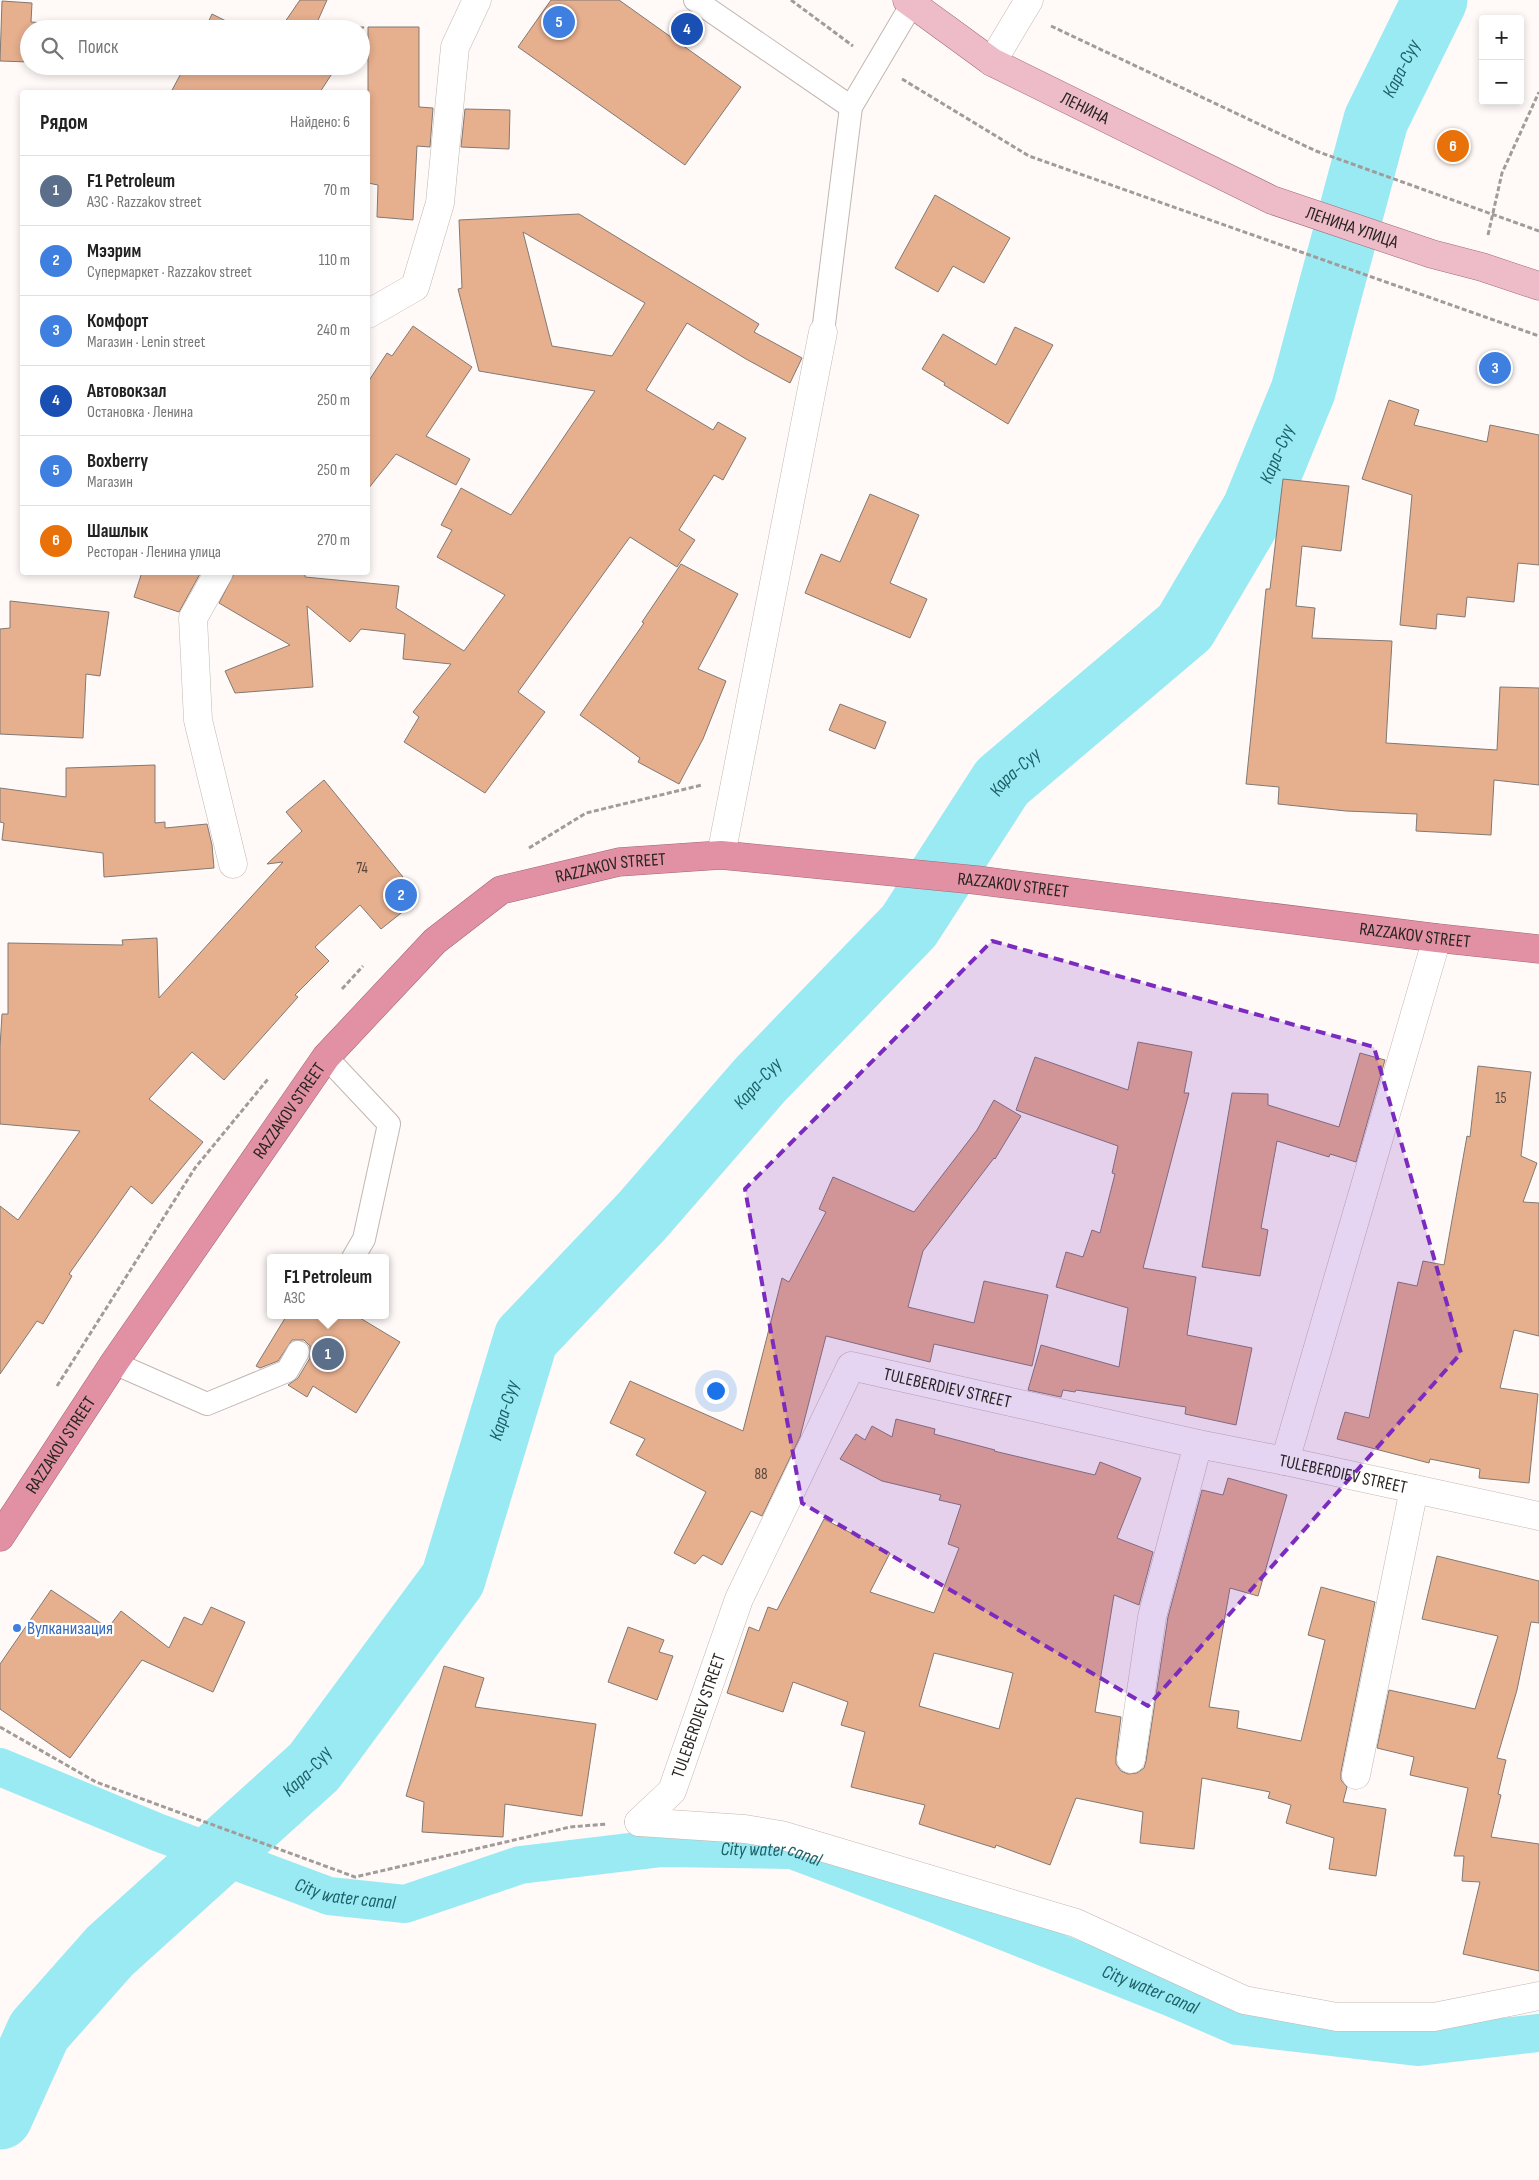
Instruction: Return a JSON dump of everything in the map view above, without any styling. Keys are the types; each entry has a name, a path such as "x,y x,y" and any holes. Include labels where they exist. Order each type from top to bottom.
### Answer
{"highway":[{"name":"RAZZAKOV STREET","path":"0,1537 114,1363 326,1057 435,941 502,890 619,862 721,855 976,880 1539,949"}],"main road":[{"name":"ЛЕНИНА","path":"909,2 992,62 1272,200"},
{"name":"ЛЕНИНА УЛИЦА","path":"1272,200 1432,254 1539,286"}],"street":[{"path":"370,313 415,287 440,203 455,47 477,0"},
{"path":"992,62 1025,6"},
{"path":"721,855 823,332"},
{"path":"217,575 193,618 198,720 233,864"},
{"path":"1285,1461 1437,938"},
{"name":"TULEBERDIEV STREET","path":"639,1822 672,1791 739,1599 851,1366 1198,1444 1539,1516"},
{"path":"1131,1759 1152,1618 1198,1444"},
{"path":"1356,1775 1414,1489"},
{"path":"639,1822 745,1828 790,1838 1076,1924 1244,2000 1337,2017 1434,2017 1539,1996"}],"lane":[{"path":"695,0 851,107"},
{"path":"823,332 851,107 909,2"},
{"path":"326,1057 389,1124 364,1239 355,1254"},
{"path":"114,1363 207,1404 287,1371 298,1352"}],"path":[{"path":"791,0 876,63 1029,156 1539,336"},
{"path":"1025,6 1316,151 1491,216 1539,231"},
{"path":"1482,268 1491,216 1502,173 1539,92"},
{"path":"0,1727 96,1782 355,1877 570,1827 639,1822"}],"highlighted area":[{"path":"992,941 1374,1047 1461,1353 1148,1706 802,1503 745,1189"}],"building":[{"path":"300,0 327,0 318,20 286,20"},
{"path":"551,0 619,0 741,87 685,165 518,47"},
{"path":"2,1 32,3 31,20 20,20 20,62 0,61"},
{"path":"212,14 224,20 209,20"},
{"path":"370,27 419,27 419,107 433,108 430,147 417,146 413,220 377,217 378,185 370,183 370,90 368,90 368,75 370,75"},
{"path":"180,75 331,75 321,90 172,90"},
{"path":"465,109 510,110 509,149 461,147"},
{"path":"935,195 1010,238 984,283 953,266 938,292 895,268"},
{"path":"579,214 759,324 754,332 802,358 790,383 687,323 646,390 713,430 718,422 746,438 723,480 714,475 679,530 695,540 677,567 630,537 518,692 545,712 485,793 404,742 419,717 413,712 451,664 403,659 405,634 361,629 350,642 307,606 313,687 235,693 225,671 290,645 219,603 233,575 305,575 305,577 399,586 396,608 464,651 505,595 437,557 452,530 441,525 461,488 511,515 595,391 479,371 458,289 462,288 459,220","holes":["523,232 645,303 612,356 552,346"]},
{"path":"413,326 472,367 426,436 470,459 456,485 396,454 370,486 370,379 387,353 392,356"},
{"path":"1015,327 1053,345 1008,424 944,385 945,383 922,369 943,334 996,365"},
{"path":"1389,400 1419,410 1414,425 1487,442 1490,425 1539,435 1539,565 1518,563 1514,602 1467,597 1465,617 1437,614 1436,629 1400,625 1412,495 1362,479"},
{"path":"1283,479 1349,486 1341,551 1302,546 1296,606 1315,608 1312,638 1392,641 1386,743 1497,750 1500,687 1539,688 1539,785 1494,780 1491,835 1416,831 1417,814 1346,811 1278,804 1279,787 1246,784 1266,589 1270,589"},
{"path":"870,494 919,515 890,583 927,599 910,638 805,593 821,554 840,562"},
{"path":"681,564 738,594 698,669 726,681 703,739 679,784 638,762 640,758 580,715 644,623 642,622"},
{"path":"141,575 199,575 179,612 134,597"},
{"path":"10,601 109,612 100,676 86,674 83,738 0,734 0,629 10,628"},
{"path":"840,704 886,722 875,749 829,730"},
{"path":"155,765 155,823 165,822 165,828 207,824 212,845 214,868 104,877 103,853 2,840 4,823 0,822 0,788 66,797 66,768"},
{"path":"324,780 403,877 394,884 410,906 381,929 360,905 315,947 329,961 295,995 298,997 224,1080 192,1052 149,1099 203,1142 152,1204 131,1186 69,1274 72,1276 43,1324 37,1321 0,1374 0,1206 18,1220 80,1131 0,1124 0,1047 2,1014 8,1014 8,943 123,945 122,940 157,938 159,998 283,862 267,864 302,831 286,812"},
{"path":"1138,1042 1192,1052 1184,1093 1189,1093 1143,1268 1196,1277 1187,1335 1252,1348 1236,1425 1185,1414 1186,1407 1076,1390 1075,1392 1063,1390 1061,1397 1028,1390 1041,1345 1119,1367 1128,1308 1056,1287 1066,1252 1083,1257 1092,1230 1100,1233 1115,1174 1112,1173 1118,1146 1016,1110 1035,1057 1128,1090"},
{"path":"1360,1053 1385,1060 1356,1162 1330,1154 1329,1157 1277,1141 1261,1228 1268,1230 1260,1276 1202,1267 1232,1093 1268,1094 1268,1105 1339,1127"},
{"path":"1478,1066 1531,1072 1521,1156 1537,1163 1523,1202 1539,1203 1539,1336 1514,1330 1500,1388 1538,1394 1529,1483 1479,1478 1480,1469 1430,1459 1429,1463 1337,1439 1345,1412 1369,1418 1398,1282 1417,1286 1423,1261 1444,1265 1467,1136 1470,1137"},
{"path":"994,1100 1021,1116 995,1159 923,1251 908,1307 974,1323 984,1281 1048,1295 1032,1366 934,1344 930,1362 826,1336 800,1437 762,1516 751,1511 722,1565 703,1555 695,1564 674,1553 706,1492 636,1455 645,1439 610,1423 630,1381 743,1431 782,1278 789,1282 826,1212 819,1209 833,1177 914,1212 977,1130"},
{"path":"285,1319 362,1319 400,1342 356,1413 313,1386 307,1397 288,1385 298,1378 310,1358 310,1346 304,1340 292,1340 278,1361 260,1368 256,1366"},
{"path":"896,1419 935,1429 934,1434 994,1451 1095,1475 1100,1462 1141,1478 1117,1538 1153,1552 1139,1605 1114,1595 1095,1712 1121,1717 1116,1764 1121,1771 1128,1774 1137,1773 1144,1768 1146,1761 1168,1617 1202,1490 1223,1495 1228,1478 1287,1495 1258,1596 1230,1588 1209,1707 1239,1711 1237,1728 1301,1741 1325,1640 1308,1635 1321,1587 1375,1602 1341,1772 1341,1780 1347,1787 1343,1802 1386,1809 1376,1876 1329,1869 1334,1838 1286,1823 1291,1805 1268,1798 1270,1792 1202,1778 1194,1849 1140,1843 1143,1812 1076,1798 1050,1865 996,1845 995,1848 919,1824 925,1805 851,1787 865,1732 841,1725 848,1702 793,1682 783,1712 727,1693 749,1627 759,1631 768,1607 777,1610 824,1519 890,1553 870,1592 934,1613 959,1548 948,1544 961,1505 939,1500 941,1495 882,1481 840,1459 856,1434 865,1440 872,1426 892,1437","holes":["934,1653 1013,1673 999,1729 919,1706"]},
{"path":"1437,1556 1539,1581 1539,1623 1531,1622 1517,1690 1497,1758 1506,1760 1498,1794 1501,1795 1491,1837 1539,1844 1539,1971 1463,1954 1480,1882 1462,1881 1464,1856 1454,1856 1468,1788 1410,1775 1414,1757 1377,1748 1389,1690 1475,1709 1498,1636 1422,1619"},
{"path":"51,1590 108,1628 121,1611 169,1648 184,1617 202,1625 211,1607 245,1622 213,1692 142,1660 70,1758 0,1709 0,1664"},
{"path":"628,1627 664,1640 659,1652 673,1656 657,1700 608,1682"},
{"path":"444,1666 484,1678 475,1707 596,1724 582,1816 505,1804 503,1837 422,1832 424,1802 406,1796"}],"waterway":[{"name":"Кара-Суу","path":"0,2117 39,2031 110,1951 314,1767 453,1579 526,1338 642,1216 760,1080 909,926 1002,782 1185,627 1254,510 1303,391 1376,120 1435,0"},
{"name":"City water canal","path":"0,1767 157,1832 329,1896 405,1904 520,1865 662,1848 792,1850 943,1907 1170,1997 1237,2026 1417,2047 1539,2033"}],"place":[{"name":"Boxberry","path":"559,22"},
{"name":"Автовокзал","path":"687,29"},
{"name":"Шашлык","path":"1453,146"},
{"name":"Комфорт","path":"1495,368"},
{"name":"Мээрим","path":"401,895"},
{"name":"F1 Petroleum","path":"328,1354"},
{"name":"Вулканизация","path":"17,1628"}]}
